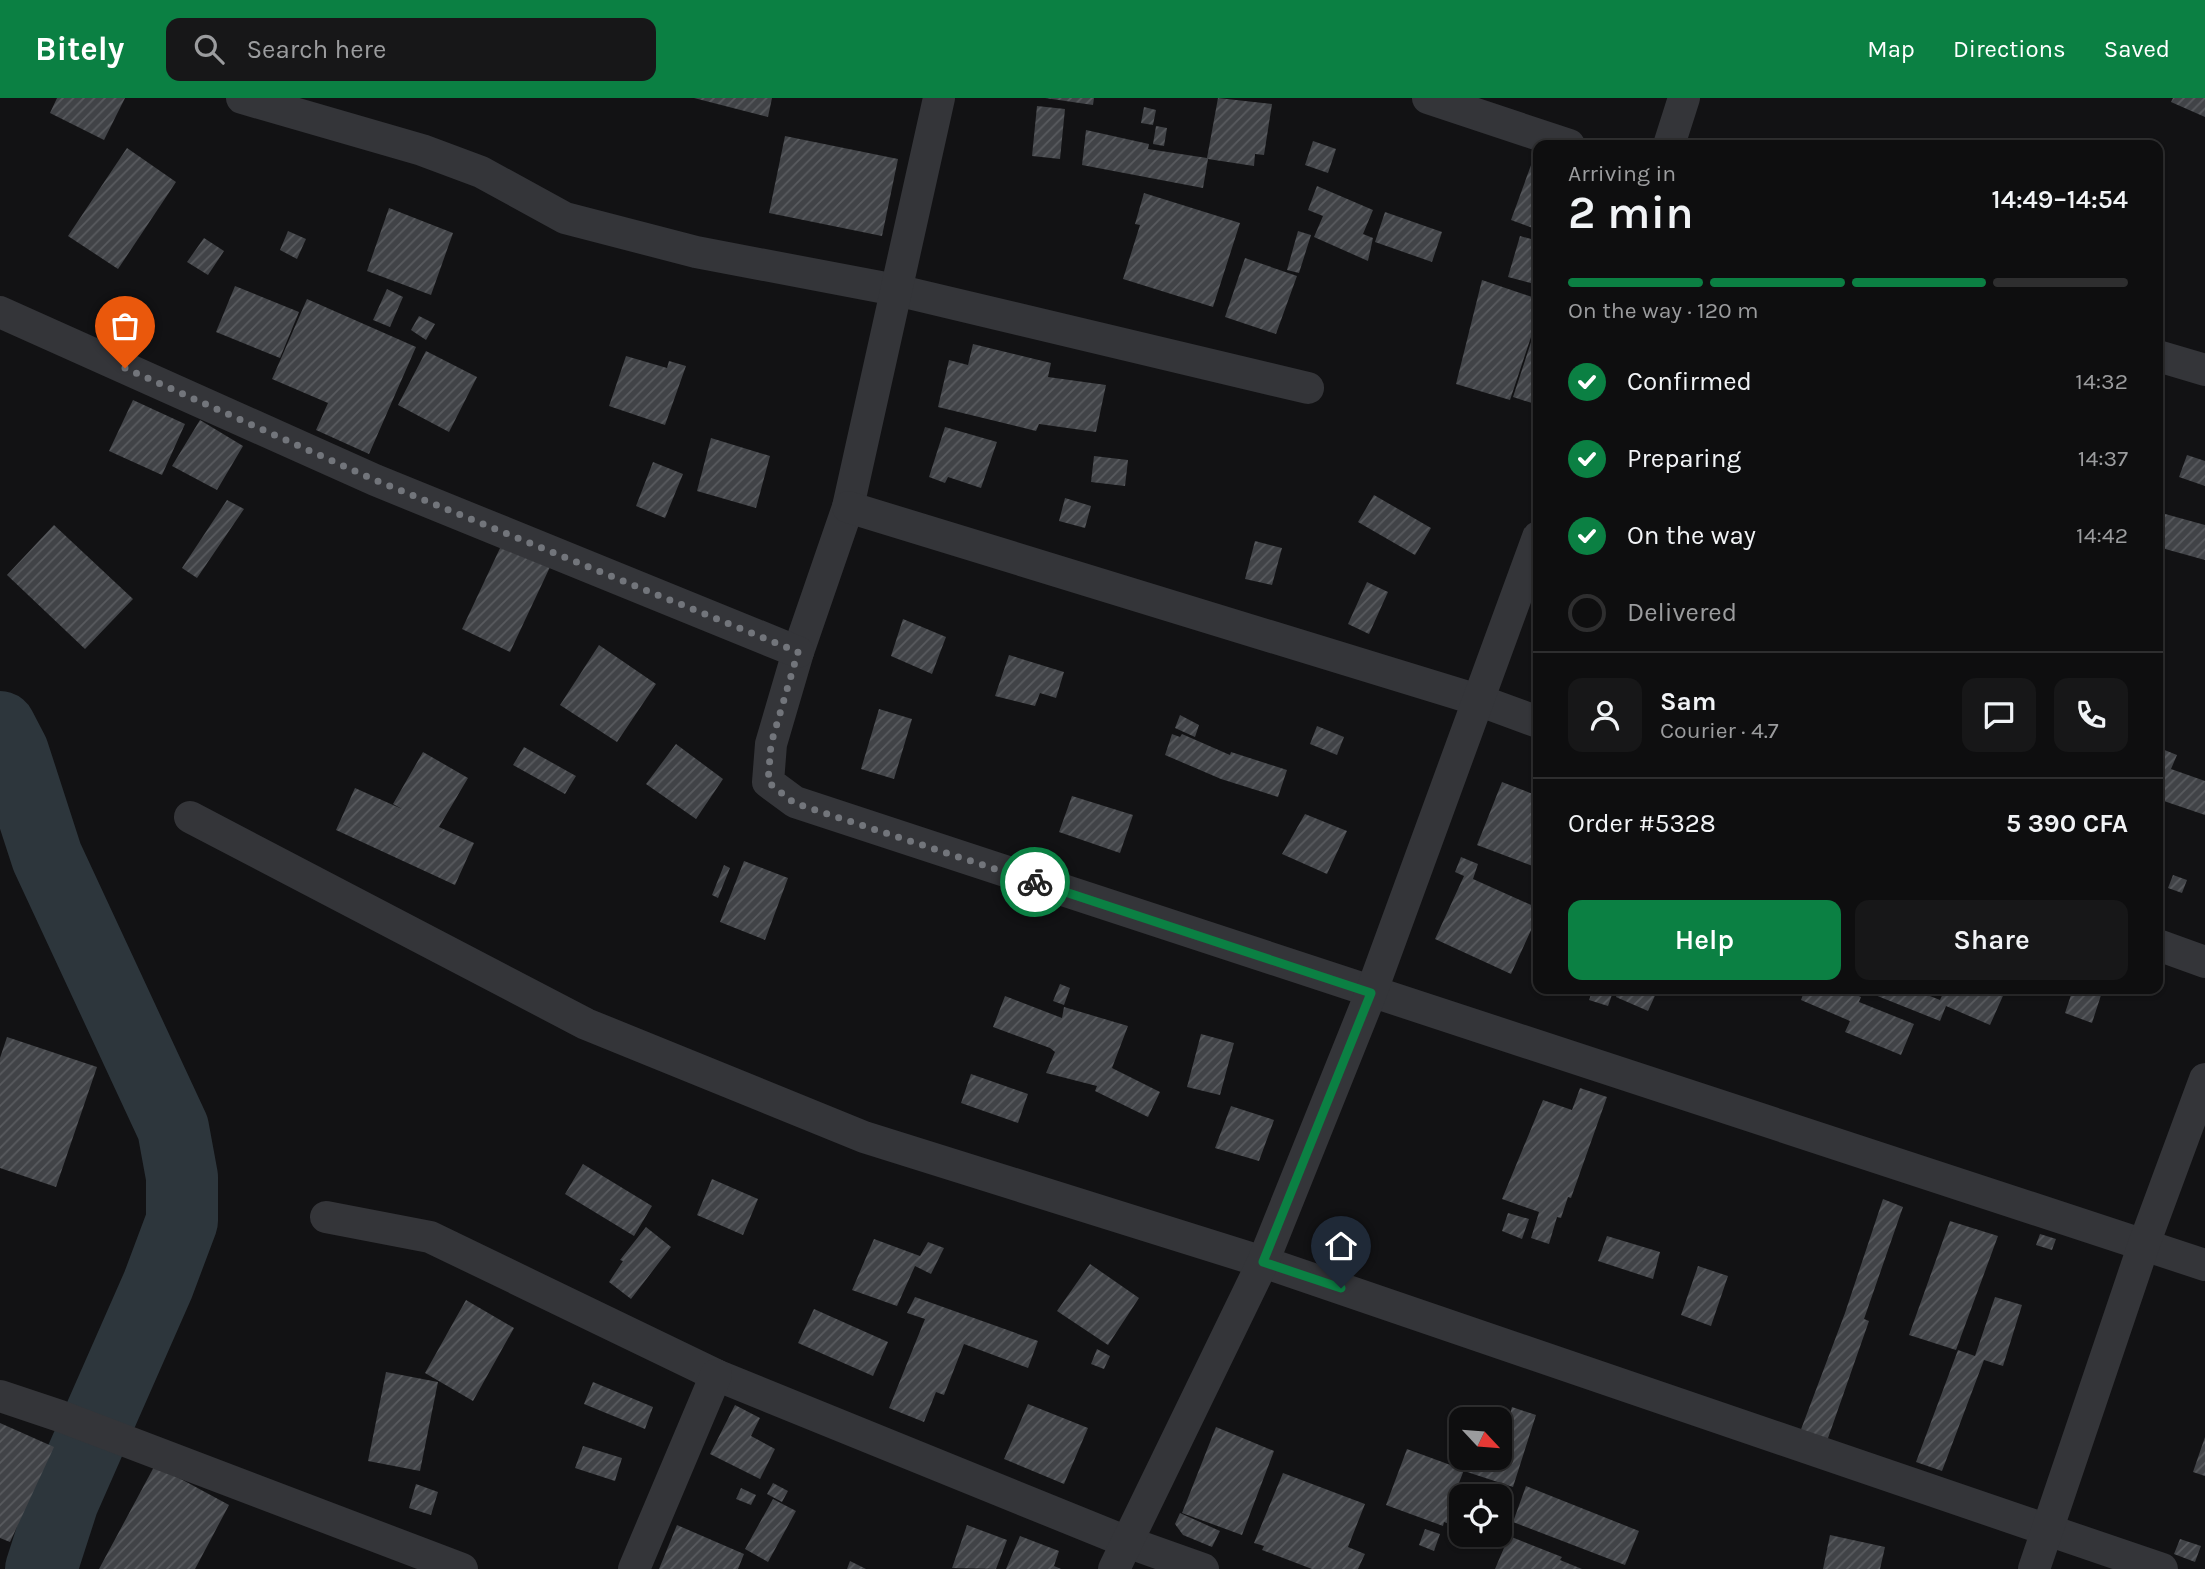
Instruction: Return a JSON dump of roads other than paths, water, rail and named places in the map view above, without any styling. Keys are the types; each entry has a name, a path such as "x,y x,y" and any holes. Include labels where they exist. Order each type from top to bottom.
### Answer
{"street":[{"path":"242,98 422,150 481,172 565,218 696,253 896,290 1308,388"},
{"path":"939,98 848,507 798,652 771,744 768,782 794,803 2205,1265"},
{"path":"1428,98 1554,140"},
{"path":"1671,140 1684,98"},
{"path":"0,312 375,480 798,652"},
{"path":"2163,357 2205,370"},
{"path":"848,507 1478,700 1533,720"},
{"path":"1120,1556 1263,1262 1371,993 1533,551"},
{"path":"190,817 586,1024 637,1048 864,1138 1263,1262 2162,1569"},
{"path":"2163,947 2205,962"},
{"path":"2034,1569 2144,1244 2205,1079"},
{"path":"326,1217 430,1237 716,1376 1120,1556 1203,1569"},
{"path":"634,1569 716,1376"},
{"path":"0,1396 60,1416 462,1569"}],"waterway":[{"path":"0,727 13,752 47,857 173,1128 182,1177 182,1221 158,1285 63,1501 41,1569"}]}
